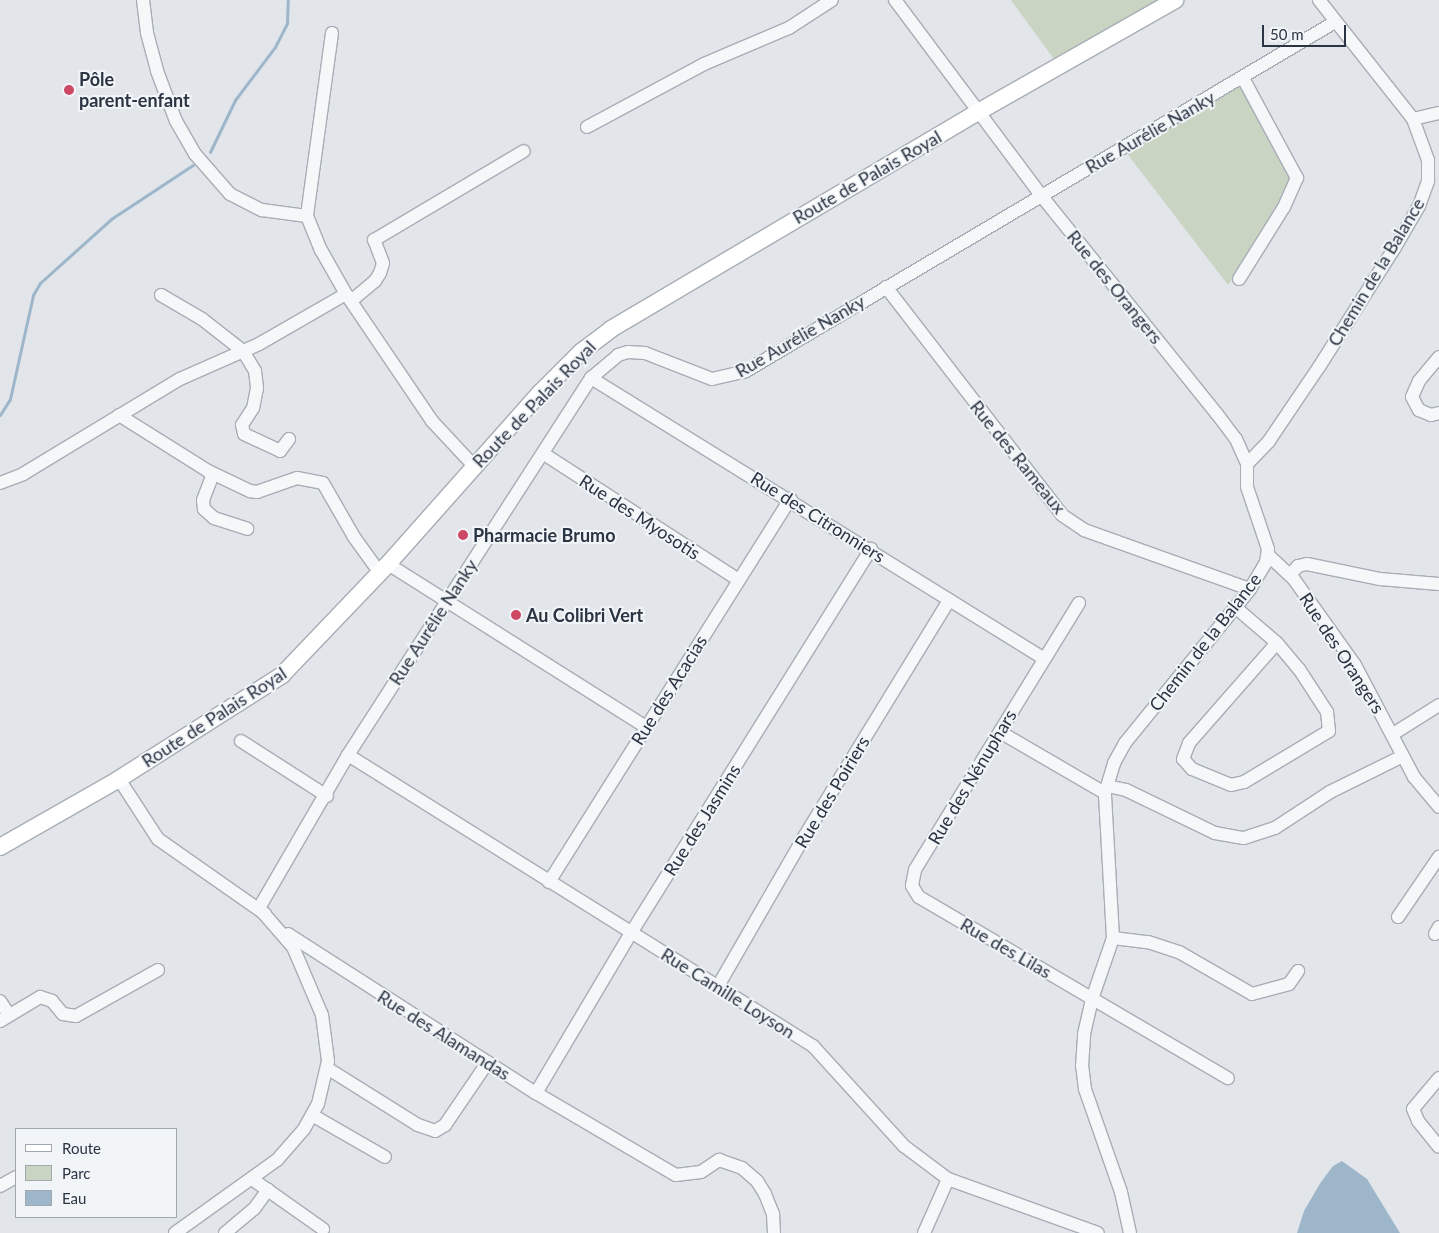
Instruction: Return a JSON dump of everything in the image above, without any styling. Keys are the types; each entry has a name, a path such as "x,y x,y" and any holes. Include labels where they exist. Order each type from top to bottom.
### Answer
{"main road":[{"name":"Route de Palais Royal","path":"0,847 120,779 282,675 384,568 474,466 581,352 611,329 978,112 1175,0"}],"street":[{"path":"143,0 147,33 157,71 176,120 195,154 230,194 262,210 307,216"},
{"path":"587,127 704,64 789,28 832,0"},
{"name":"Rue des Orangers","path":"895,0 1040,194 1236,439 1247,464"},
{"name":"Chemin de la Balance","path":"1130,1233 1123,1200 1085,1089 1082,1066 1084,1034 1092,999 1114,938 1106,789 1114,763 1125,743 1250,589 1268,555 1247,487 1247,464 1268,441 1302,393 1419,206 1428,181 1428,160 1413,119 1319,0"},
{"name":"Rue Aurélie Nanky","path":"259,908 327,796 348,755 444,602 544,454 591,378 618,356 636,352 712,379 733,376 1040,194 1243,78 1335,22"},
{"path":"332,33 307,216 321,250 348,297 432,421 474,466"},
{"path":"1239,279 1284,208 1297,178 1243,78"},
{"path":"1413,119 1439,113"},
{"path":"0,482 23,474 180,379 243,351 375,281 383,263 374,240 524,151"},
{"name":"Rue des Rameaux","path":"886,287 1062,515 1084,530 1250,589"},
{"path":"161,295 202,319 243,351 256,375 257,388 253,408 242,425 242,430 280,451 289,439"},
{"path":"1439,357 1419,381 1412,397 1419,410 1431,415 1439,413"},
{"name":"Rue des Citronniers","path":"591,378 871,549 1043,658"},
{"path":"119,415 213,474 257,492 297,478 323,483 354,537 384,568 444,602 646,727"},
{"name":"Rue des Myosotis","path":"544,454 738,579"},
{"path":"213,474 203,500 204,509 214,518 247,529"},
{"name":"Rue des Acacias","path":"549,882 790,499"},
{"name":"Rue des Jasmins","path":"536,1093 631,933 871,549"},
{"name":"Rue des Orangers","path":"1268,555 1290,574 1355,665 1421,788 1439,807"},
{"path":"1290,574 1298,566 1307,564 1380,579 1439,584"},
{"name":"Rue des Poiriers","path":"718,986 804,837 949,600"},
{"name":"Rue des Nénuphars","path":"919,897 912,886 915,870 1043,658 1079,603"},
{"path":"1236,607 1276,643 1299,669 1327,712 1329,731 1244,782 1231,785 1192,769 1183,759 1189,743 1276,643"},
{"path":"1393,734 1439,704"},
{"path":"1000,732 1106,789 1126,790 1215,833 1244,838 1275,828 1330,792 1403,756"},
{"path":"241,741 327,796"},
{"name":"Rue Camille Loyson","path":"348,755 813,1046 904,1146 948,1178 1098,1233"},
{"name":"Rue des Alamandas","path":"120,779 158,839 259,908 304,946 536,1093 676,1175 701,1172 719,1160 742,1168 757,1180 765,1194 772,1214 774,1233"},
{"path":"1398,917 1439,857"},
{"name":"Rue des Lilas","path":"919,897 1228,1078"},
{"path":"175,1233 276,1160 312,1115 318,1104 327,1068 322,1016 306,971 293,947 259,908"},
{"path":"1114,938 1148,942 1179,952 1252,994 1290,984 1298,971"},
{"path":"0,1001 4,1018 40,997 52,1000 63,1014 76,1016 158,970"},
{"path":"327,1068 418,1125 435,1131 445,1125 488,1062"},
{"path":"1439,1078 1413,1109 1418,1122 1439,1147"},
{"path":"312,1115 384,1157"},
{"path":"0,1186 15,1178"},
{"path":"924,1233 948,1178"},
{"path":"252,1179 323,1229"},
{"path":"225,1233 254,1209 268,1190"}],"green space":[{"path":"1011,0 1175,0 1059,66"},
{"path":"1239,85 1291,174 1286,197 1228,285 1125,151"}],"water":[{"path":"1342,1161 1367,1179 1400,1233 1297,1233 1304,1211 1321,1182 1333,1166"}],"waterway":[{"path":"210,152 235,100 275,47 287,23 288,0"},
{"path":"0,415 10,399 33,295 40,283 111,219 193,165"}],"place":[{"name":"Pôle parent-enfant","path":"69,90"},
{"name":"Pharmacie Brumo","path":"463,535"},
{"name":"Au Colibri Vert","path":"516,615"}]}
